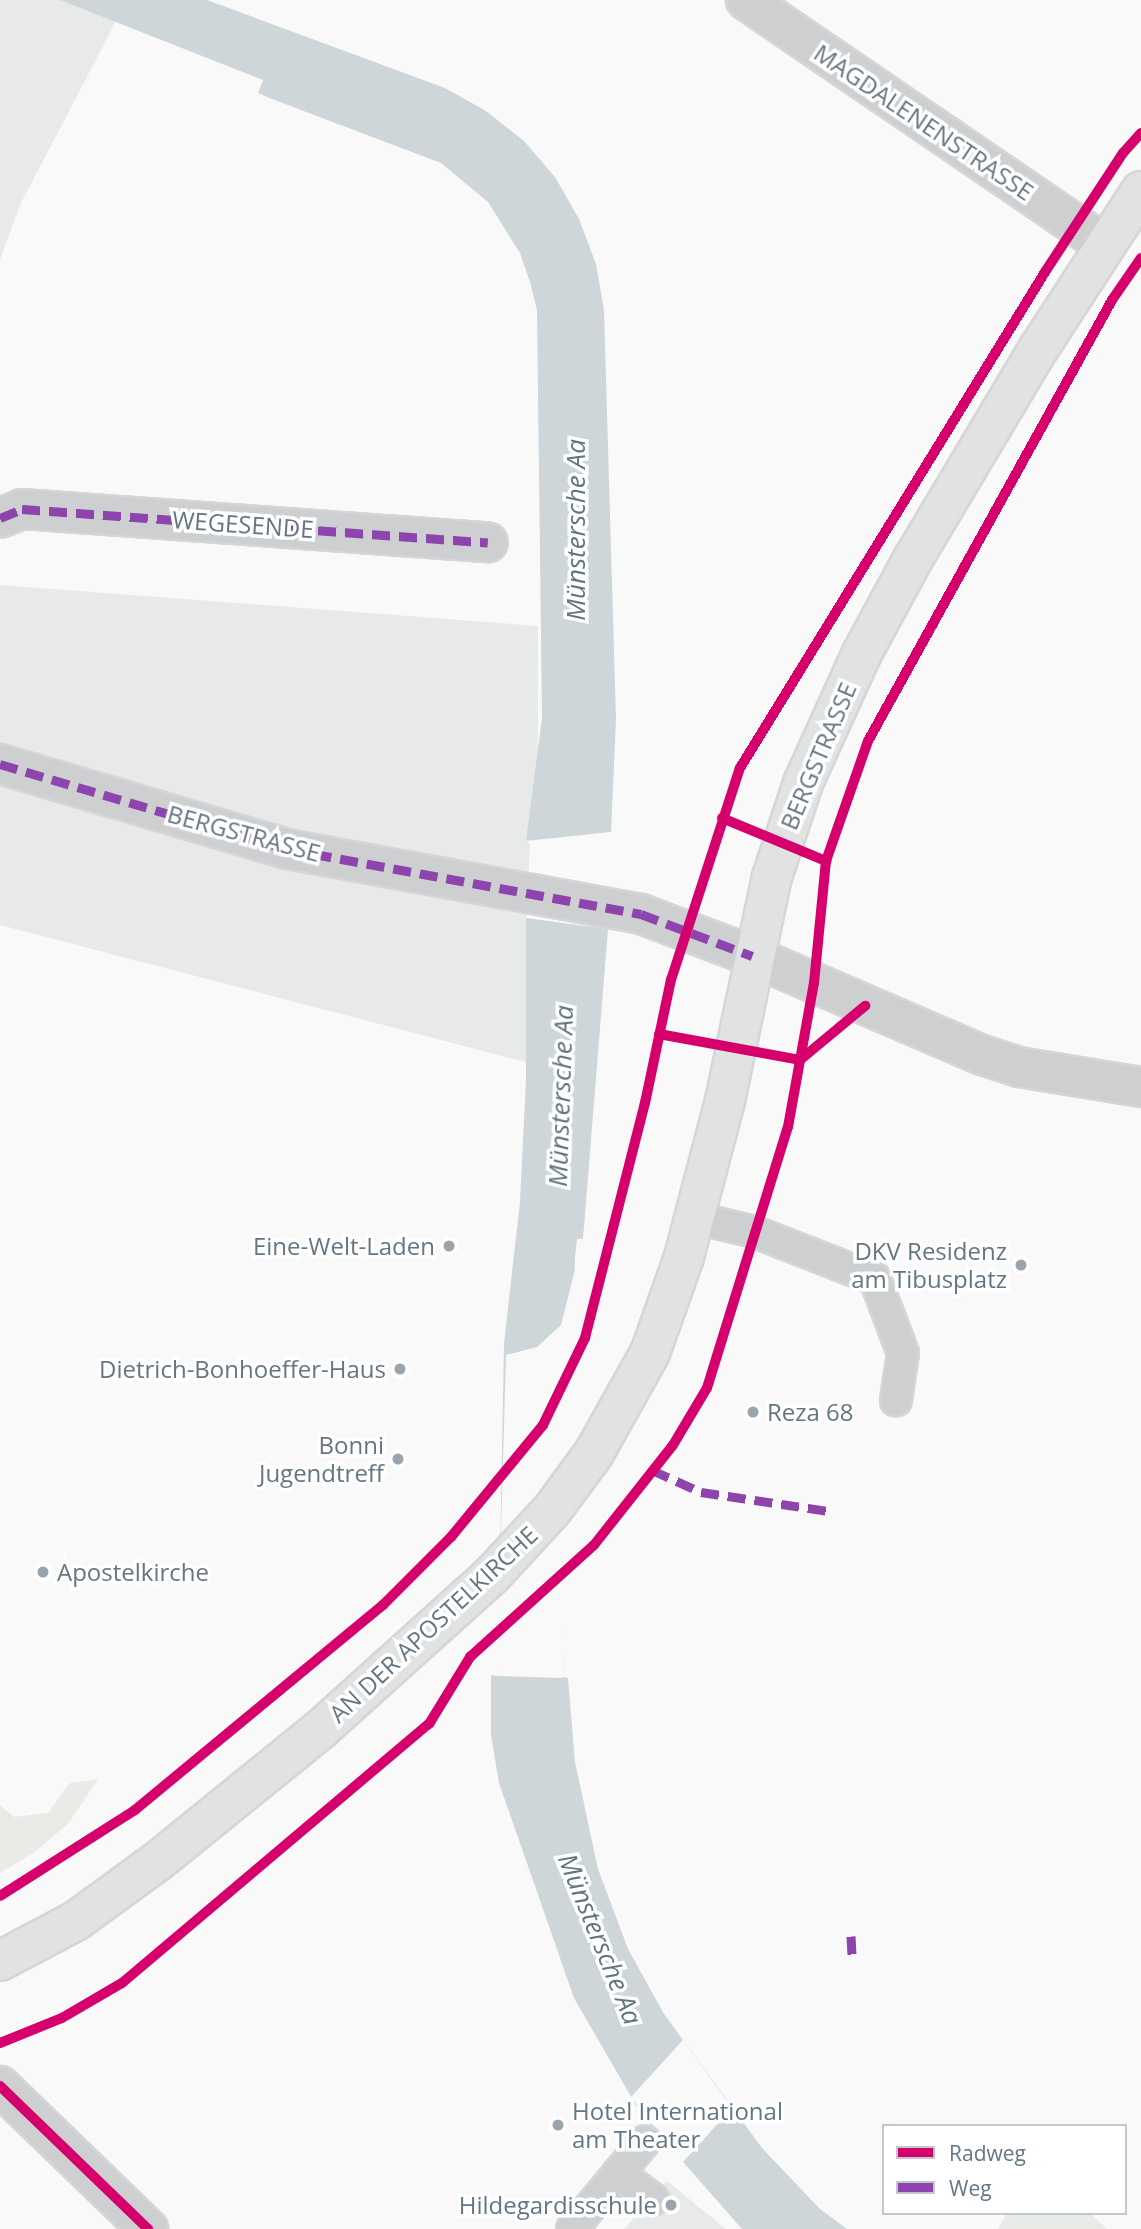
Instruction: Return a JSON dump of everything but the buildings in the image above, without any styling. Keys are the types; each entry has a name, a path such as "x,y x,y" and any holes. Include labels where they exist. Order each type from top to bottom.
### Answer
{"main road":[{"name":"BERGSTRASSE","path":"752,956 791,812 860,655 913,559 1104,244 1141,191"},
{"name":"AN DER APOSTELKIRCHE","path":"0,1961 78,1920 240,1797 404,1658 492,1575 572,1485 626,1401 672,1296 696,1217 725,1101 752,956"}],"street":[{"name":"MAGDALENENSTRASSE","path":"746,0 1104,244"},
{"name":"WEGESENDE","path":"0,518 22,509 488,542"},
{"name":"BERGSTRASSE","path":"0,764 287,849 522,890 641,914 752,956"},
{"path":"752,956 982,1055 1018,1067 1141,1087"},
{"path":"0,2085 148,2229"}],"lane":[{"path":"696,1217 755,1232 875,1279 903,1353 896,1400"},
{"path":"572,2229 645,2141"},
{"path":"618,2172 653,2199"}],"shaded area":[{"path":"0,0 127,0 20,205 0,260"},
{"path":"0,585 538,626 537,1065 0,925"},
{"path":"98,1779 68,1824 36,1851 0,1873 0,1805 14,1817 48,1813 70,1783"},
{"name":"Hildegardisschule","path":"667,2181 726,2229 624,2229"},
{"path":"1006,2215 1092,2215 1107,2229 998,2229"}],"water":[{"name":"Münstersche Aa","path":"60,0 207,0 445,88 486,111 524,141 555,177 579,219 596,264 604,310 616,719 611,832 604,833 600,928 608,929 583,1239 577,1239 575,1257 563,1677 568,1678 575,1762 598,1869 628,1949 664,2014 762,2148 820,2209 847,2229 742,2229 641,2114 574,1998 499,1783 491,1735 491,1675 497,1676 498,1666 504,1343 520,1202 526,1080 526,918 530,918 533,840 526,841 542,718 537,310 520,253 488,202 441,163 272,99 258,93 263,80"}],"pier":[{"path":"611,832 603,925 608,929 526,918 530,844 526,841"},
{"path":"578,1258 563,1678 497,1676 506,1355 537,1347 561,1325"},
{"path":"683,2040 732,2108 682,2163 631,2097"}],"marked path":[{"path":"0,518 22,509 488,542"},
{"path":"0,764 287,849 641,914 752,956"},
{"path":"652,1470 701,1492 828,1511"},
{"path":"851,1936 852,1956"}],"cycle path":[{"path":"0,1896 135,1810 383,1605 451,1537 543,1425 585,1338 645,1103 671,980 740,768 1045,272 1123,153 1141,133"},
{"path":"0,2043 62,2018 122,1983 429,1724 470,1657 594,1545 673,1445 707,1388 788,1127 814,983 826,861 868,741 1112,300 1141,258"},
{"path":"722,818 826,861"},
{"path":"659,1034 800,1060 865,1006"},
{"path":"0,2086 148,2229"}],"place":[{"name":"Eine-Welt-Laden","path":"449,1246"},
{"name":"DKV Residenz am Tibusplatz","path":"1021,1265"},
{"name":"Dietrich-Bonhoeffer-Haus","path":"400,1369"},
{"name":"Reza 68","path":"753,1412"},
{"name":"Bonni Jugendtreff","path":"398,1459"},
{"name":"Apostelkirche","path":"43,1572"},
{"name":"Hotel International am Theater","path":"558,2125"},
{"name":"Hildegardisschule","path":"671,2205"}]}
